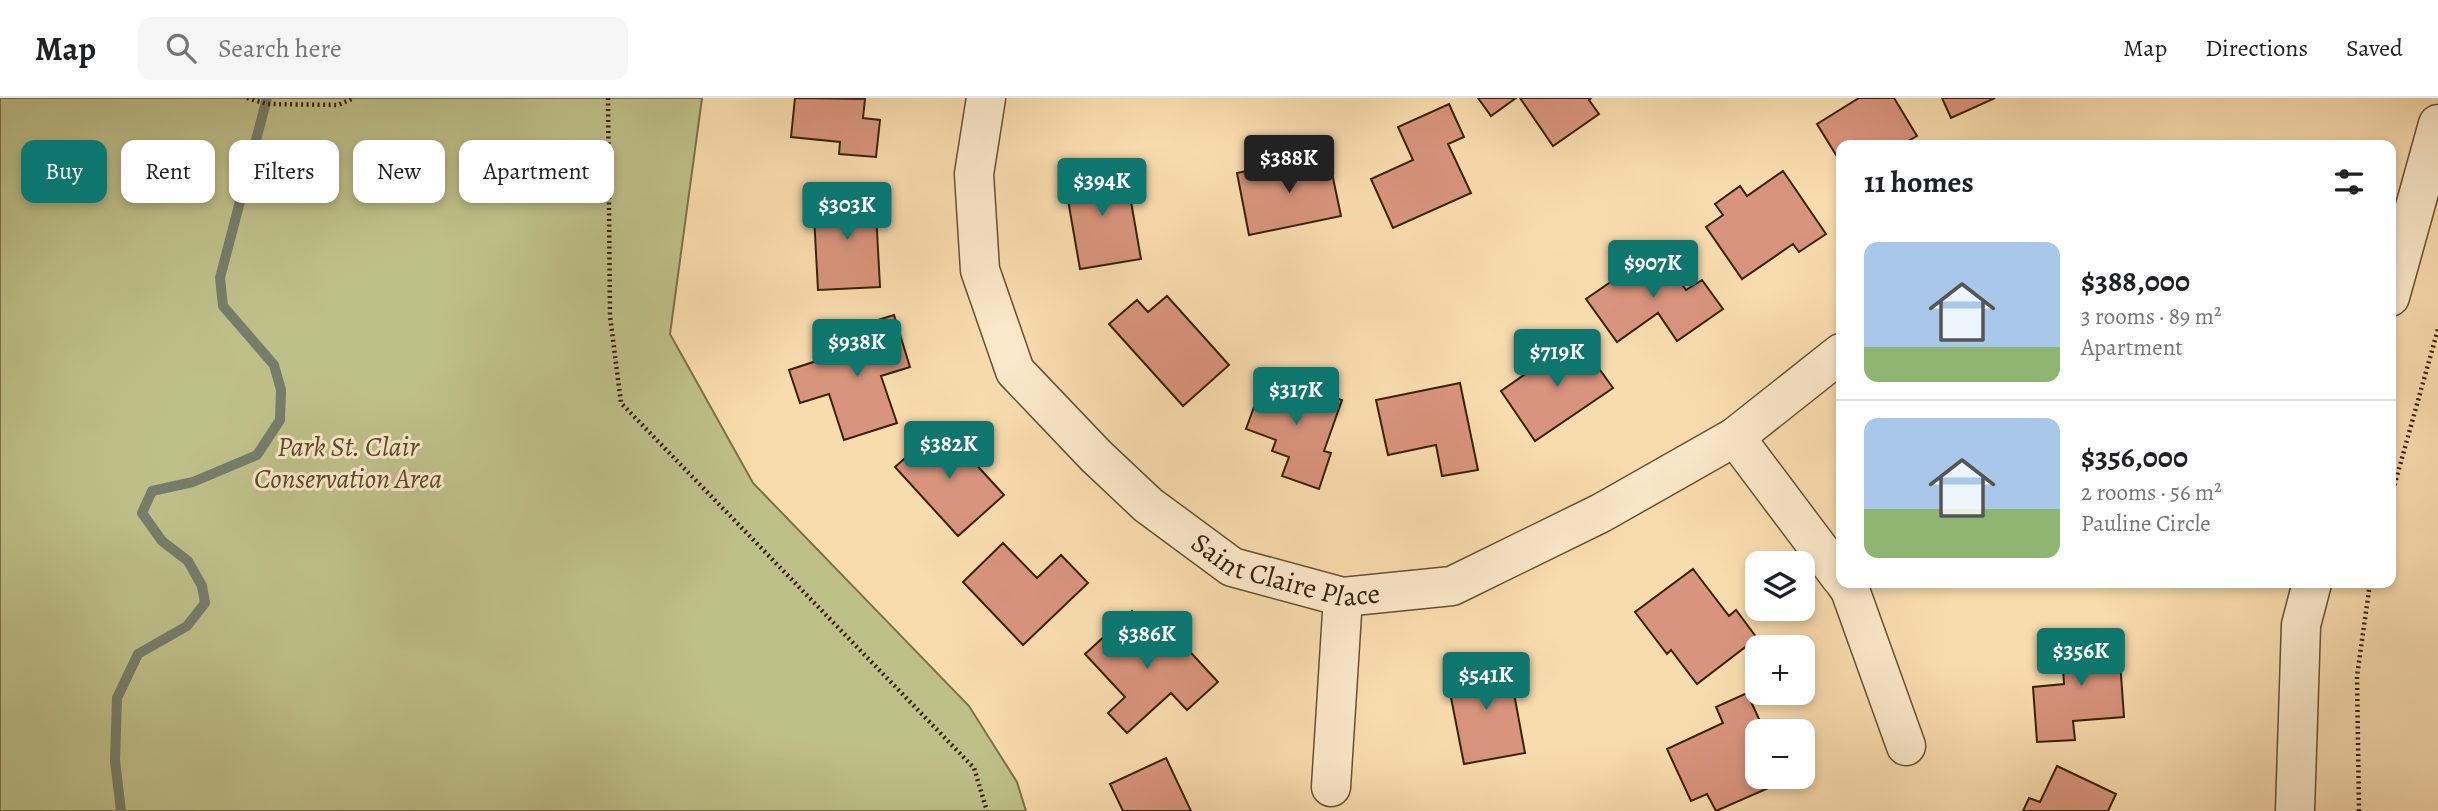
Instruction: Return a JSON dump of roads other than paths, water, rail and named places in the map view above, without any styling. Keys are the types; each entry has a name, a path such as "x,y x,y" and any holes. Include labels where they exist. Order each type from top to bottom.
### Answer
{"street":[{"name":"Saint Claire Place","path":"986,98 974,174 980,270 1016,371 1096,456 1148,505 1232,567 1343,597 1452,586 1601,513 1735,437 1836,357"},
{"path":"2396,276 2438,124"},
{"path":"1735,437 1836,571"},
{"path":"1849,588 1906,747"},
{"path":"2295,811 2301,625 2311,588"},
{"path":"1331,787 1343,597"}],"waterway":[{"path":"121,811 115,761 117,698 138,654 187,626 205,603 202,586 188,561 162,541 142,513 152,491 193,482 257,455 280,420 281,390 274,365 223,306 220,278 267,98"}],"park label":[{"name":"Park St. Clair Conservation Area","path":"348,463"}]}
